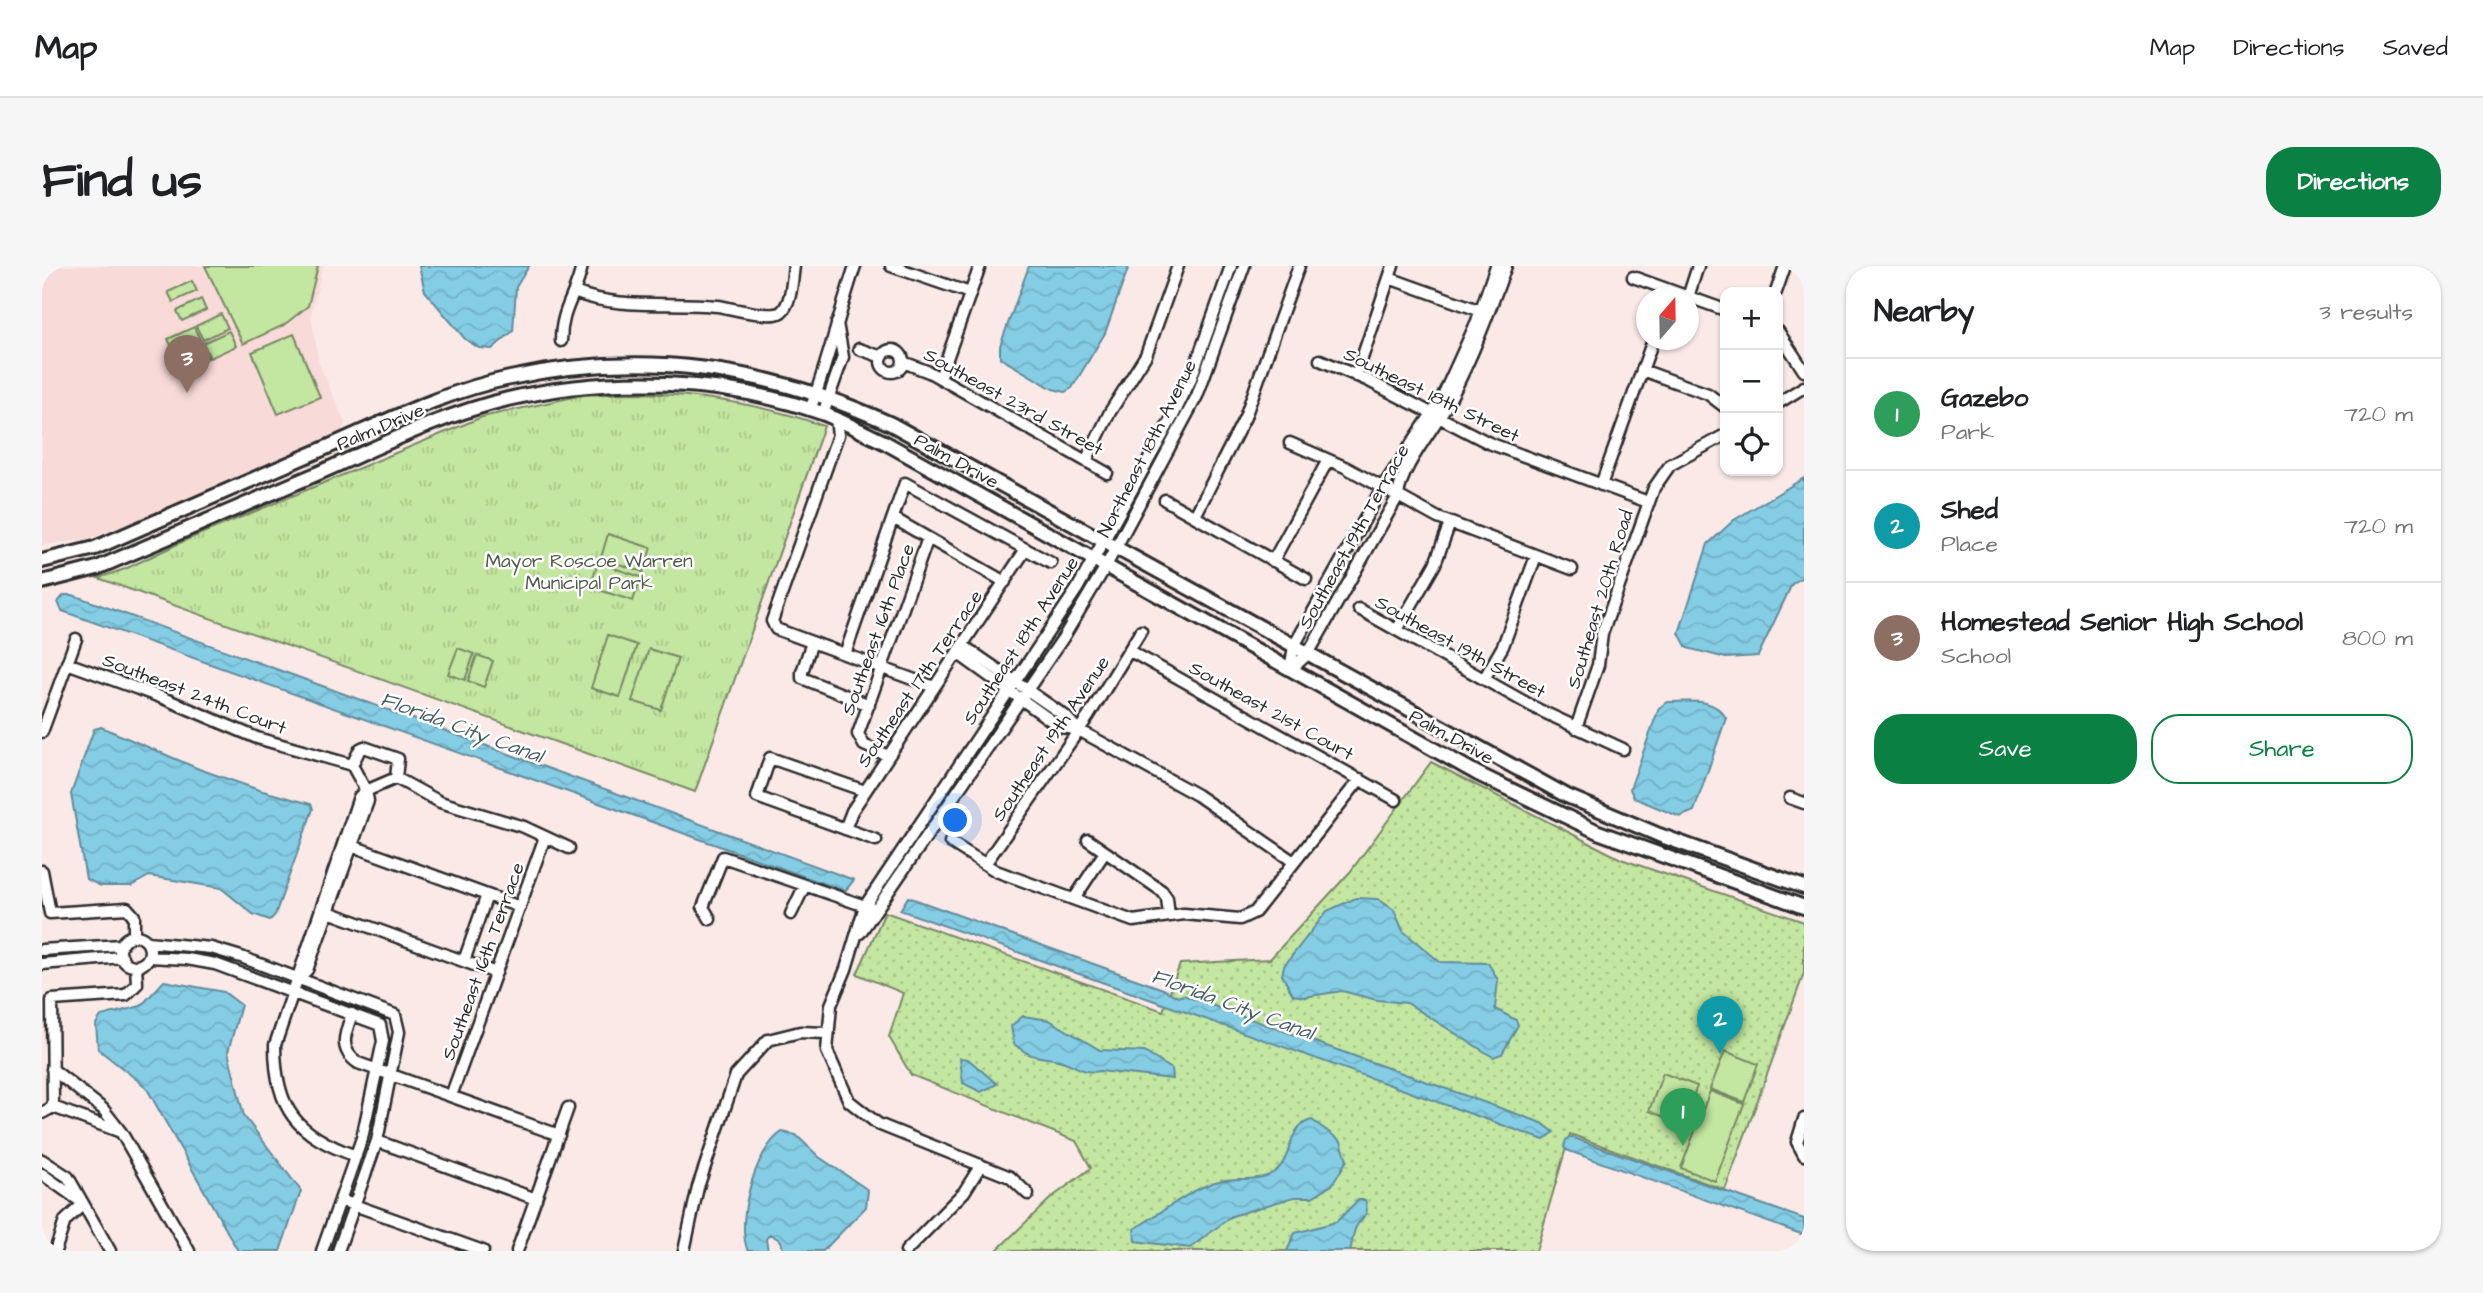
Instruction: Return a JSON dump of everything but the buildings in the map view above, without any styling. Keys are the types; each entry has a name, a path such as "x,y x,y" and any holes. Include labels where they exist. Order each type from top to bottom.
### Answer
{"main road":[{"name":"Palm Drive","path":"48,560 95,548 428,405 508,378 560,369 655,363 722,369 823,394 938,448 1109,546 1567,796 1659,835 1804,887"},
{"name":"Palm Drive","path":"42,582 97,568 437,422 506,399 561,388 657,383 732,391 810,410 850,426 1100,562 1478,774 1598,832 1804,907"},
{"path":"48,560 58,580"}],"street":[{"path":"561,341 561,320 582,266"},
{"path":"574,292 608,303 697,304 779,313 788,300 794,266"},
{"path":"838,435 823,394 836,322 855,266"},
{"path":"891,266 970,293"},
{"path":"940,378 980,266"},
{"path":"1086,461 1110,412 1146,355 1178,266"},
{"path":"1109,546 1190,381 1231,266"},
{"name":"Northeast 18th Avenue","path":"1100,562 1196,396 1244,266"},
{"path":"1195,516 1245,417 1299,266"},
{"path":"1356,376 1393,266"},
{"name":"Southeast 19th Terrace","path":"1290,670 1308,654 1398,496 1404,474 1435,417 1465,370 1496,266"},
{"name":"Southeast 19th Terrace","path":"1484,312 1506,266"},
{"path":"1691,287 1698,266"},
{"path":"1778,287 1785,266"},
{"path":"1633,277 1660,287"},
{"path":"1389,278 1484,312"},
{"path":"1699,301 1720,308"},
{"path":"1783,339 1804,371"},
{"path":"859,349 882,357"},
{"path":"1601,485 1649,350"},
{"path":"896,351 903,362 901,368 890,372 884,368 882,357 886,352 896,351"},
{"name":"Southeast 18th Street","path":"1320,360 1508,451 1648,502"},
{"name":"Southeast 23rd Street","path":"903,362 940,378 1107,472"},
{"path":"1642,370 1708,394 1720,403"},
{"path":"1783,400 1804,387"},
{"path":"810,410 823,394"},
{"name":"Southeast 19th Terrace","path":"1290,670 1294,646 1382,488 1435,417"},
{"path":"850,426 838,435 772,621 776,629 934,687"},
{"name":"Southeast 20th Road","path":"1576,728 1598,665 1602,634 1648,502 1662,473 1670,465 1720,438"},
{"path":"1290,443 1450,523 1572,569"},
{"path":"1273,561 1328,460"},
{"path":"845,654 905,483 1051,563"},
{"path":"1165,500 1306,579"},
{"path":"1371,508 1386,517"},
{"path":"893,518 1004,582"},
{"path":"1397,630 1434,564 1450,523"},
{"name":"Southeast 16th Place","path":"888,756 860,741 858,734 928,538"},
{"name":"Southeast 17th Terrace","path":"845,829 865,791 1026,549"},
{"path":"1484,679 1503,646 1536,555"},
{"name":"Southeast 18th Avenue","path":"870,908 1010,692 1100,562"},
{"name":"Southeast 18th Avenue","path":"870,908 889,896 1028,690 1100,562"},
{"name":"Southeast 19th Street","path":"1359,609 1576,728 1623,749"},
{"name":"Southeast 19th Avenue","path":"985,864 1141,631"},
{"path":"42,732 76,639"},
{"path":"812,642 802,678 869,705"},
{"path":"960,649 1017,682 1065,716 1077,729 1197,795 1294,862"},
{"path":"960,649 1010,692 1060,727 1077,729"},
{"name":"Southeast 21st Court","path":"1130,651 1396,800"},
{"name":"Southeast 24th Court","path":"67,663 163,698 257,738 352,765"},
{"path":"42,698 52,703"},
{"path":"356,1156 309,1135 289,1110 279,1087 275,1045 299,978 307,970 347,844 368,802 366,791 352,765 360,749 369,748 398,760 399,771 396,778 366,791"},
{"path":"865,791 770,758 757,797 876,840"},
{"path":"396,778 440,802 524,827 569,848"},
{"path":"950,842 985,864 1133,921 1184,914 1240,919 1255,912 1360,779"},
{"path":"1790,799 1804,803"},
{"name":"Southeast 16th Terrace","path":"451,1096 545,837"},
{"path":"1088,840 1162,891 1167,898 1168,916"},
{"path":"347,844 520,907"},
{"path":"1074,899 1105,852"},
{"path":"710,919 703,907 723,856 804,887 870,908 853,944 831,1005 826,1032 827,1051 849,1101 878,1124 1010,1177 1028,1194"},
{"path":"42,871 50,913 127,908 134,916 134,936"},
{"path":"791,914 804,887"},
{"path":"464,961 487,895"},
{"path":"324,910 496,973"},
{"path":"134,936 147,942 211,948 395,1015 399,1032 377,1141 338,1251"},
{"path":"42,950 121,945 134,936"},
{"path":"147,942 149,957"},
{"path":"121,945 122,957 128,964 136,966 149,957 215,964 380,1025 383,1041 356,1156 322,1251"},
{"path":"104,946 105,959"},
{"path":"42,964 122,957"},
{"path":"53,1107 52,1000 126,995 137,984 136,966"},
{"path":"352,1014 344,1042 345,1050 358,1063 559,1135"},
{"path":"684,1251 698,1187 736,1074 768,1040 800,1032 826,1032"},
{"path":"52,1069 103,1109 121,1132 189,1251"},
{"path":"42,1113 53,1107 121,1132"},
{"path":"517,1251 568,1108"},
{"path":"1804,1119 1797,1138 1804,1155"},
{"path":"377,1141 536,1199"},
{"path":"42,1160 68,1177 110,1251"},
{"path":"906,1251 964,1192 981,1165"},
{"path":"42,1174 58,1183 83,1204"},
{"path":"58,1183 68,1177"},
{"path":"340,1200 478,1250"},
{"path":"55,1251 65,1222 83,1204"}],"shaded area":[{"path":"42,266 323,266 311,315 319,364 345,423 342,433 139,520 85,540 42,545"}],"green space":[{"path":"205,266 318,266 308,306 284,325 243,344"},
{"path":"192,281 197,291 173,302 168,292"},
{"path":"201,299 206,310 182,321 177,311"},
{"path":"221,314 228,328 203,340 196,326"},
{"path":"194,327 201,342 175,354 168,339"},
{"path":"229,331 236,346 210,358 203,343"},
{"path":"294,334 320,397 278,414 252,352"},
{"path":"201,343 208,358 183,370 176,355"},
{"name":"Mayor Roscoe Warren Municipal Park","path":"583,395 682,395 730,402 824,426 695,792 98,578 125,569 186,540 482,417"},
{"path":"608,534 651,548 643,572 601,558"},
{"path":"598,563 641,577 633,601 590,587"},
{"path":"608,635 637,645 620,697 591,688"},
{"path":"458,648 474,654 465,680 448,674"},
{"path":"649,649 678,658 661,710 632,701"},
{"path":"477,655 493,661 484,687 468,681"},
{"path":"1431,762 1621,859 1804,922 1804,973 1725,1190 1570,1134 1536,1251 996,1251 1051,1198 1091,1168 1076,1141 911,1075 889,1037 903,993 857,974 885,912 1163,1011 1180,964 1270,959 1350,872"},
{"path":"1725,1051 1758,1064 1744,1102 1710,1089"},
{"path":"1663,1073 1697,1086 1683,1124 1649,1111"},
{"path":"1710,1091 1744,1104 1715,1181 1681,1168"}],"water":[{"path":"419,266 529,266 516,287 513,331 492,349 479,348 465,339 425,291"},
{"path":"1029,266 1129,266 1105,333 1072,388 1065,392 1053,389 1000,358 1000,346"},
{"path":"1804,478 1804,576 1792,584 1758,656 1726,658 1687,648 1679,633 1708,544 1734,520"},
{"name":"Florida City Canal","path":"64,595 73,595 854,880 845,891 62,611 58,602"},
{"path":"1668,702 1708,704 1721,711 1726,718 1694,811 1680,817 1634,798 1630,789 1659,708"},
{"path":"101,727 199,769 259,790 311,804 313,809 275,915 270,920 253,914 221,888 149,876 131,886 101,886 86,879 71,794 94,729"},
{"name":"Florida City Canal","path":"908,897 1163,989 1178,997 1183,995 1542,1123 1554,1132 1544,1140 900,910"},
{"path":"1356,898 1378,899 1394,910 1403,931 1440,962 1488,963 1498,980 1495,1009 1516,1020 1518,1025 1502,1054 1493,1057 1407,1003 1377,1000 1342,991 1304,997 1293,995 1282,975 1284,966 1327,911"},
{"path":"164,981 224,992 241,1005 228,1052 244,1116 301,1191 280,1251 238,1251 146,1087 98,1049 96,1024 101,1016 141,1006"},
{"path":"1023,1016 1049,1020 1100,1050 1144,1052 1172,1069 1173,1079 1089,1071 1028,1053 1014,1044 1011,1026"},
{"path":"960,1058 968,1059 997,1084 981,1092 963,1083"},
{"path":"1312,1120 1341,1141 1347,1160 1332,1185 1312,1197 1294,1197 1232,1216 1190,1248 1135,1241 1134,1229 1198,1189 1219,1181 1261,1177 1273,1173 1285,1160 1298,1129 1303,1123"},
{"path":"782,1132 796,1135 819,1157 868,1190 866,1207 823,1251 783,1251 781,1241 770,1234 766,1239 768,1251 748,1251 744,1223 750,1187 763,1154"},
{"path":"1571,1137 1804,1219 1804,1235 1566,1150 1566,1140"},
{"path":"1358,1200 1365,1200 1367,1210 1357,1224 1350,1251 1287,1251 1295,1233 1336,1222"}],"place":[{"name":"Homestead Senior High School","path":"187,393"},
{"name":"Shed","path":"1720,1054"},
{"name":"Gazebo","path":"1683,1146"}]}
